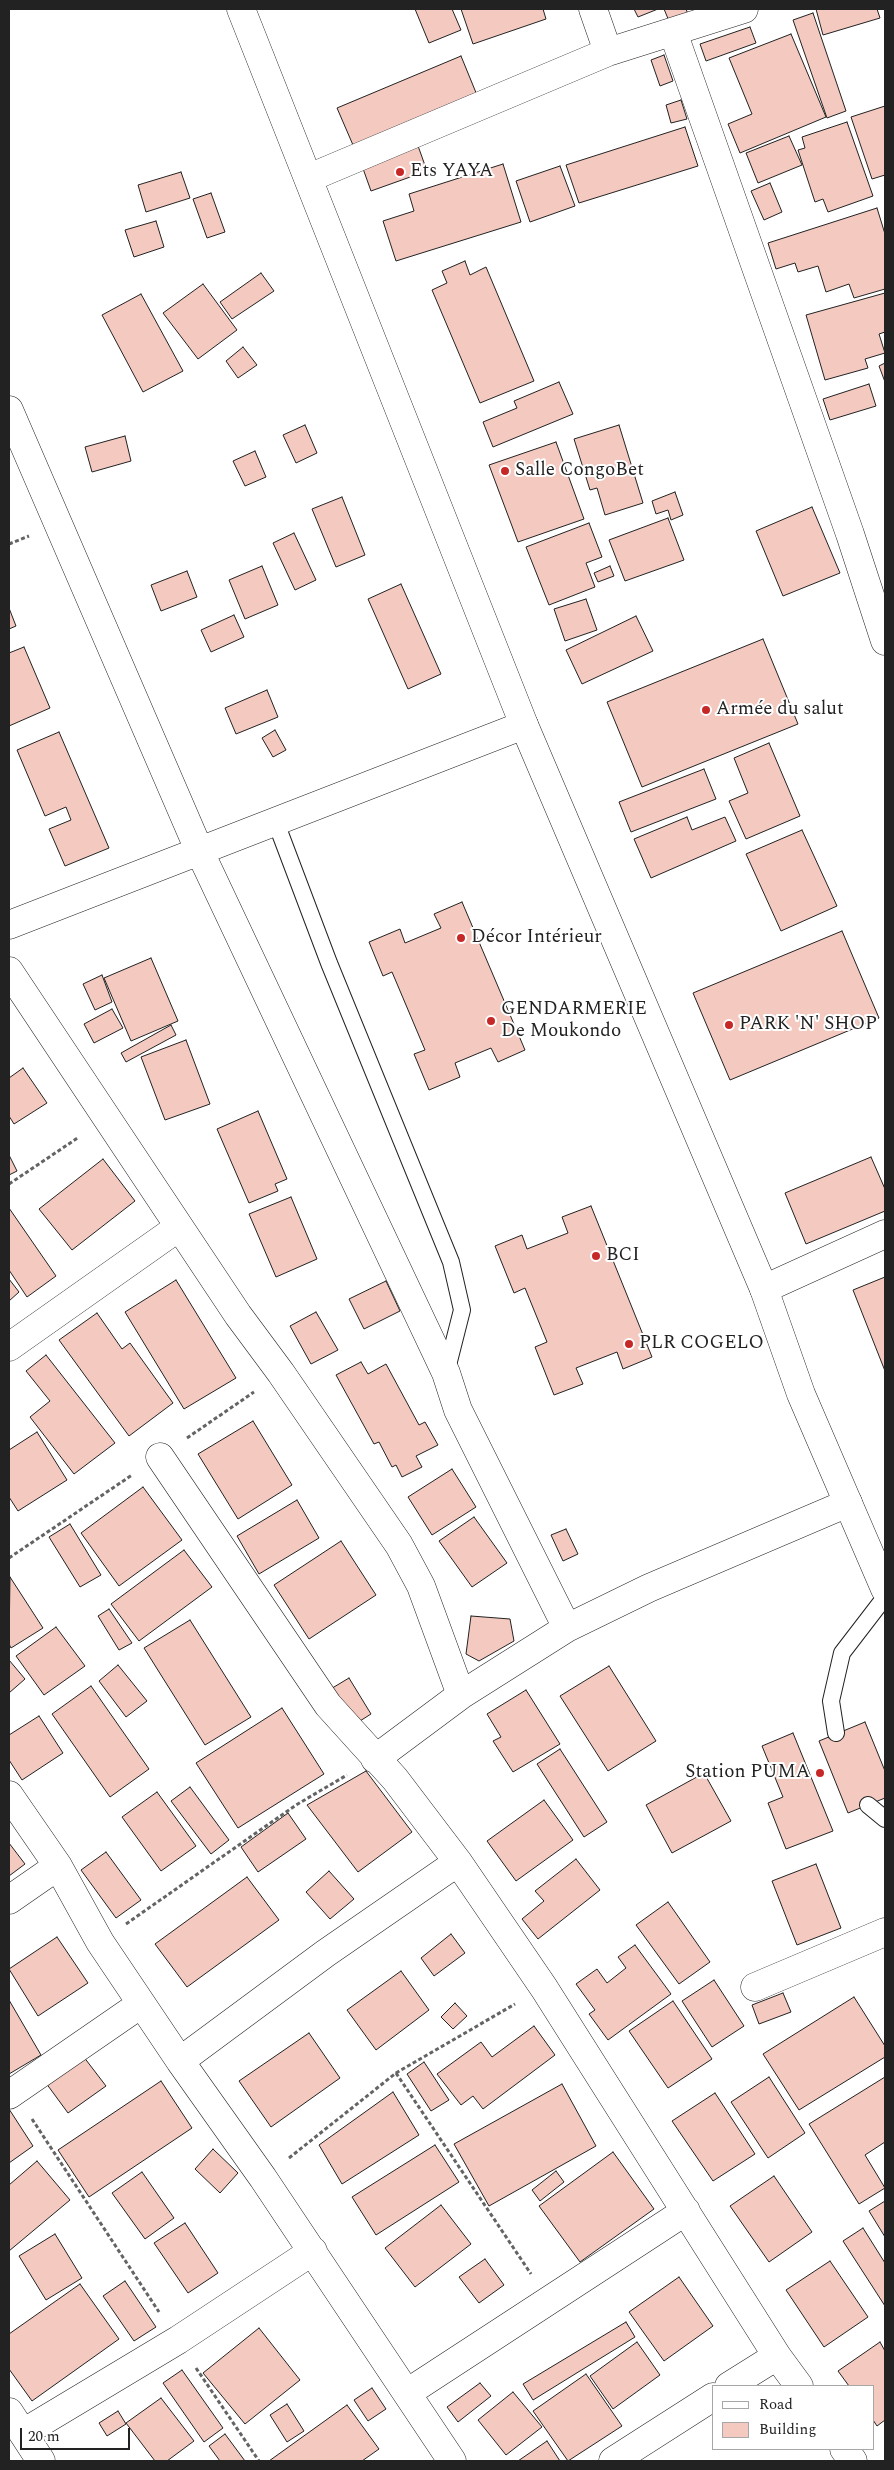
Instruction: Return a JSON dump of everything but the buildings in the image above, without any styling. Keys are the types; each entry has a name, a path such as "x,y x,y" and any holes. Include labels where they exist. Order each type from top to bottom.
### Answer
{"street":[{"path":"241,9 524,725 764,1290 801,1394 885,1589"},
{"path":"593,9 608,52"},
{"path":"309,178 608,52 744,9"},
{"path":"674,32 847,524 885,641"},
{"path":"9,410 199,850 446,1373 458,1410 567,1628"},
{"path":"9,925 275,820 524,725"},
{"path":"13,989 107,1119 179,1227 399,1545 421,1586 461,1695"},
{"path":"9,1346 179,1227"},
{"path":"764,1290 885,1234"},
{"path":"160,1456 328,1705 395,1779 458,1862 544,1988 777,2356 798,2385"},
{"path":"376,1759 461,1695 567,1628 650,1588 848,1503"},
{"path":"9,1794 58,1866 100,1942 180,2061 313,2251 452,2461"},
{"path":"180,2061 326,1953 458,1862"},
{"path":"9,1900 58,1866"},
{"path":"755,1987 885,1932"},
{"path":"11,2093 142,2004"},
{"path":"407,2393 686,2211"},
{"path":"41,2461 16,2422 178,2340 313,2251"},
{"path":"731,2385 777,2356"},
{"path":"613,2461 712,2398"},
{"path":"845,2450 854,2461"}],"lane":[{"path":"275,820 329,963 451,1262 462,1310 446,1373"},
{"path":"836,1734 831,1701 842,1654 885,1597"},
{"path":"868,1805 885,1819"}],"path":[{"path":"9,1184 107,1119"},
{"path":"100,1942 296,1805 376,1759"},
{"path":"263,2178 396,2073 544,1988"},
{"path":"396,2073 549,2301"},
{"path":"11,2093 259,2461"}],"place":[{"name":"Ets YAYA","path":"400,172"},
{"name":"Salle CongoBet","path":"505,471"},
{"name":"Armée du salut","path":"706,710"},
{"name":"Décor Intérieur","path":"461,938"},
{"name":"GENDARMERIE De Moukondo","path":"491,1021"},
{"name":"PARK 'N' SHOP","path":"729,1025"},
{"name":"BCI","path":"596,1256"},
{"name":"PLR COGELO","path":"629,1344"},
{"name":"Station PUMA","path":"820,1773"}]}
